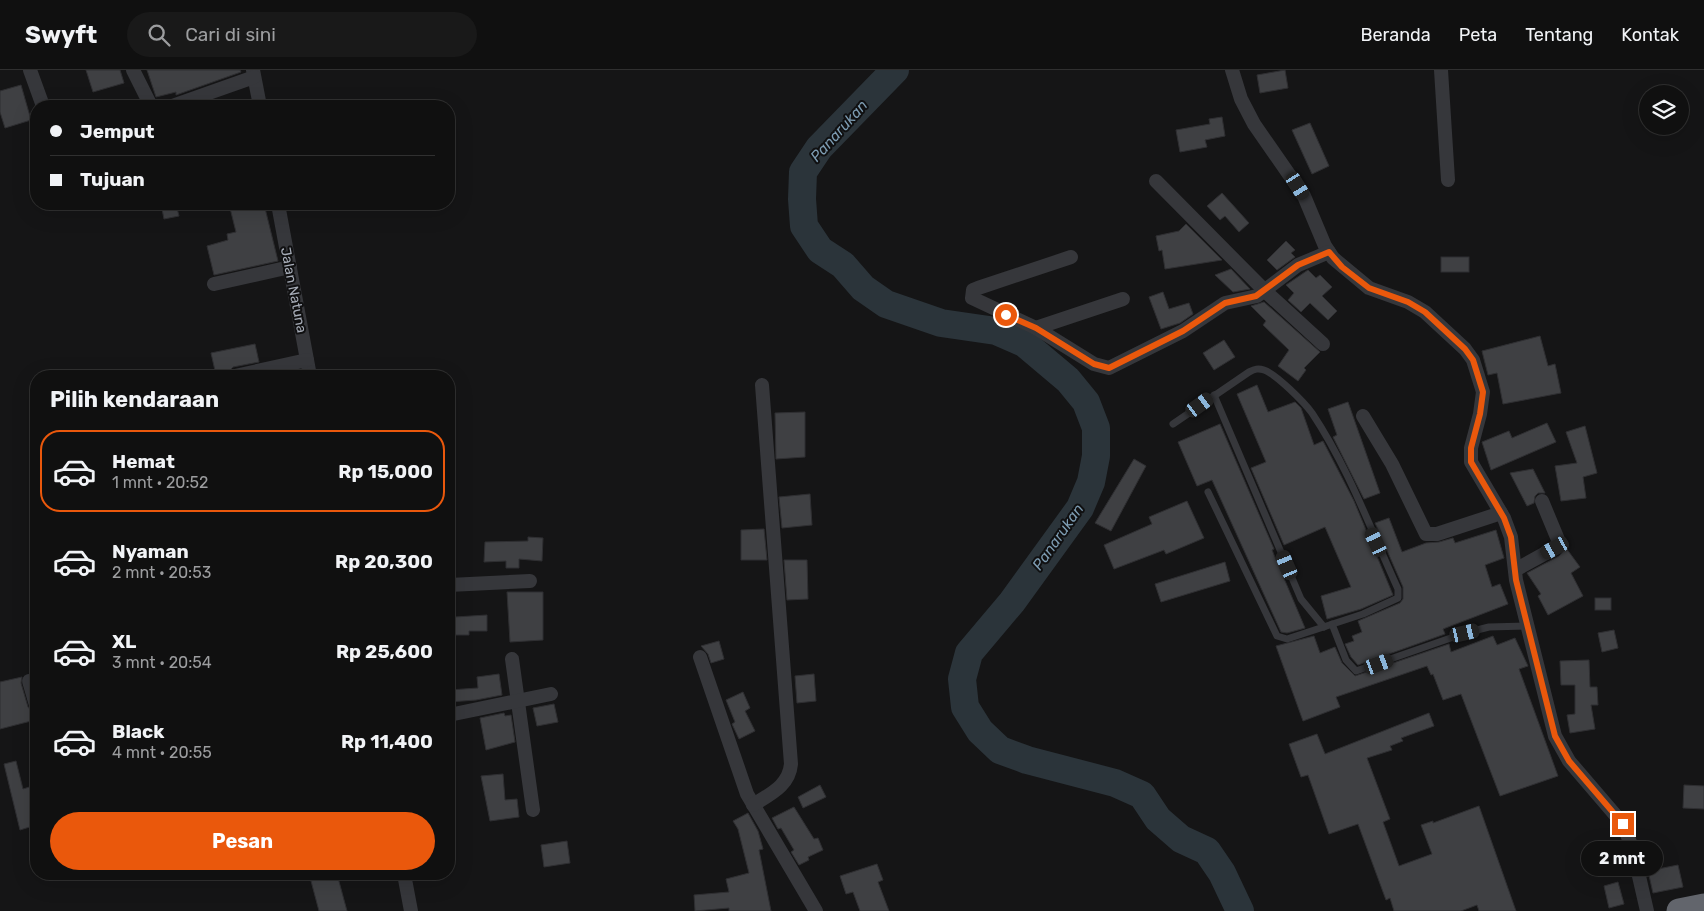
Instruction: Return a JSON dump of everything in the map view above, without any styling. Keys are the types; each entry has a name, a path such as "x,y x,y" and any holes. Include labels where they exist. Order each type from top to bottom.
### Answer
{"highway":[{"path":"1679,911 1704,906"}],"street":[{"path":"30,70 40,100"},
{"path":"133,70 149,100"},
{"path":"1232,70 1241,99 1254,124 1304,196 1329,252 1342,267 1369,288 1408,302 1425,312 1465,349 1473,360 1483,392 1480,414 1471,448 1471,462 1502,513 1511,537 1515,570 1555,736 1569,761 1623,824 1633,850 1647,911"},
{"path":"1441,70 1448,180"},
{"path":"187,100 254,73 259,100"},
{"path":"1156,181 1265,291 1323,344"},
{"name":"Jalan Natuna","path":"279,210 309,370"},
{"path":"1071,257 973,290 972,298 1036,328 1094,364 1109,368 1183,331 1225,303 1251,298 1265,291 1298,265 1329,252"},
{"path":"214,284 290,267"},
{"path":"1036,328 1123,299"},
{"path":"262,370 307,360"},
{"path":"752,805 784,784 790,773 791,764 762,385"},
{"path":"1363,416 1392,464 1426,534 1436,534 1502,513"},
{"path":"1515,570 1555,548 1559,542 1542,501"},
{"path":"455,585 530,581"},
{"path":"700,657 752,805 816,911"},
{"path":"512,659 516,702 533,810"},
{"path":"455,714 551,694"},
{"path":"405,880 411,911"}],"lane":[{"path":"1173,424 1249,372 1257,368 1266,370 1290,390 1311,412 1337,457 1399,595 1395,601 1328,626 1287,639 1276,636 1208,492"},
{"path":"1214,395 1302,599 1328,626 1346,660 1356,671 1465,633 1489,627 1528,626"}],"building":[{"path":"86,70 120,70 124,83 93,92"},
{"path":"147,70 240,70 241,72 176,95 176,92 156,97"},
{"path":"1285,70 1288,88 1260,93 1257,75"},
{"path":"21,85 30,120 5,128 0,112 0,91"},
{"path":"1222,117 1225,136 1205,140 1207,147 1180,152 1176,130 1210,124 1209,119"},
{"path":"1310,123 1329,166 1312,174 1292,130"},
{"path":"1222,193 1249,223 1239,232 1225,216 1220,220 1207,206"},
{"path":"162,210 178,210 179,216 164,219"},
{"path":"230,210 265,210 278,261 214,275 207,246 228,240 227,234 236,232"},
{"path":"1186,224 1222,260 1165,269 1162,250 1159,251 1156,236 1179,231"},
{"path":"1286,241 1295,250 1291,253 1295,257 1277,270 1267,260"},
{"path":"1441,257 1469,257 1469,272 1441,272"},
{"path":"1231,269 1250,289 1233,292 1215,275"},
{"path":"1308,270 1316,278 1320,275 1332,287 1322,296 1337,311 1328,320 1310,303 1301,312 1288,300 1294,293 1286,285"},
{"path":"1163,292 1169,309 1189,303 1193,314 1180,323 1161,329 1149,297"},
{"path":"1264,302 1320,352 1304,368 1306,370 1298,381 1278,366 1289,350 1263,325 1266,321 1251,306"},
{"path":"1540,336 1548,366 1555,364 1561,393 1503,404 1497,373 1488,375 1482,351"},
{"path":"1224,340 1235,357 1214,370 1203,353"},
{"path":"255,344 259,362 233,367 230,370 215,370 211,353"},
{"path":"1257,385 1268,412 1295,402 1301,408 1314,445 1323,441 1354,501 1393,595 1361,609 1327,619 1321,596 1351,587 1325,527 1284,545 1251,468 1266,462 1237,394"},
{"path":"1348,402 1380,493 1364,499 1333,437 1337,435 1328,409"},
{"path":"805,412 805,457 776,459 775,413"},
{"path":"1547,423 1556,442 1491,470 1482,442 1509,431 1512,438"},
{"path":"1220,424 1274,549 1272,550 1305,628 1287,633 1281,632 1212,480 1197,486 1178,442"},
{"path":"1585,426 1597,473 1583,477 1586,498 1561,501 1555,466 1577,463 1566,432"},
{"path":"1134,459 1146,466 1111,531 1095,523"},
{"path":"1533,469 1545,493 1538,493 1535,496 1534,503 1527,506 1510,473"},
{"path":"810,494 812,525 782,528 779,497"},
{"path":"1187,501 1204,538 1166,554 1164,550 1114,569 1104,545 1152,524 1149,517"},
{"path":"1389,518 1402,552 1426,543 1453,538 1455,543 1496,530 1504,558 1485,565 1492,587 1500,584 1508,604 1443,629 1445,634 1358,665 1351,657 1345,644 1354,641 1352,636 1362,632 1358,621 1400,603 1403,599 1403,587 1375,523"},
{"path":"764,529 767,560 741,560 741,530"},
{"path":"528,537 543,538 542,561 519,559 519,568 506,568 506,561 484,562 485,542 528,541"},
{"path":"1566,548 1580,567 1571,573 1583,596 1548,615 1538,596 1541,594 1527,573 1559,556"},
{"path":"784,560 807,560 808,599 787,600"},
{"path":"1225,562 1230,581 1161,602 1155,584"},
{"path":"507,592 543,592 543,640 510,642"},
{"path":"1595,598 1611,598 1611,610 1595,610"},
{"path":"487,615 487,631 469,631 469,635 455,635 455,617"},
{"path":"1614,630 1618,648 1602,652 1598,633"},
{"path":"1314,636 1320,653 1335,647 1342,663 1355,676 1449,644 1451,652 1493,636 1497,645 1515,638 1528,666 1519,669 1558,776 1500,796 1461,694 1443,700 1433,674 1431,675 1427,666 1336,697 1340,707 1303,721 1276,646"},
{"path":"719,641 724,659 711,663 708,654 701,646"},
{"path":"1589,660 1590,687 1597,687 1598,705 1591,705 1595,729 1570,733 1567,715 1575,714 1575,685 1561,685 1560,661"},
{"path":"499,674 502,695 455,702 455,690 478,688 477,677"},
{"path":"814,674 816,701 797,703 795,676"},
{"path":"22,677 21,683 30,709 30,721 0,729 0,682"},
{"path":"743,692 750,708 745,711 755,731 739,739 732,724 735,722 726,700"},
{"path":"554,704 558,722 537,726 533,708"},
{"path":"504,713 505,716 511,715 515,742 486,750 480,718"},
{"path":"1429,713 1434,726 1401,738 1403,741 1390,746 1392,750 1367,758 1390,819 1383,822 1399,866 1432,854 1421,825 1433,821 1433,823 1479,806 1516,911 1479,911 1477,905 1461,911 1394,911 1390,898 1386,900 1358,824 1329,834 1308,775 1301,777 1289,744 1317,734 1325,754"},
{"path":"16,761 23,789 30,787 30,827 20,830 4,764"},
{"path":"503,774 505,800 517,799 519,817 490,821 481,776"},
{"path":"820,785 826,797 803,808 798,797"},
{"path":"1684,785 1704,786 1704,809 1683,808"},
{"path":"794,807 814,839 818,838 823,850 808,857 809,860 799,865 791,852 794,850 781,828 778,829 772,818"},
{"path":"748,813 758,831 763,849 759,850 771,911 729,911 729,908 695,911 694,895 729,892 726,879 749,873 738,829 733,821"},
{"path":"567,841 570,863 544,867 541,845"},
{"path":"877,864 883,880 878,882 889,911 860,911 853,892 846,894 840,876"},
{"path":"1678,865 1683,887 1653,893 1648,871"},
{"path":"339,880 347,911 319,911 311,881"},
{"path":"1618,882 1624,904 1609,908 1604,886"}],"waterway":[{"name":"Panarukan","path":"895,70 819,148 803,172 804,226 820,250 843,265 863,288 886,304 941,323 996,331 1024,343 1068,380 1086,402 1096,428 1096,456 1091,482 1080,508 1012,602 969,653 962,679 965,707 980,731 1000,750 1027,760 1115,783 1142,795 1158,819 1181,839 1207,851 1222,873 1240,911"}],"route":[{"path":"1006,315 1036,328 1094,364 1109,368 1183,331 1225,303 1256,296 1298,265 1329,252 1342,267 1369,288 1388,297 1408,302 1439,322 1465,349 1473,360 1478,374 1483,392 1480,414 1471,448 1471,462 1504,518 1511,537 1516,580 1555,736 1569,761 1623,824"}]}
